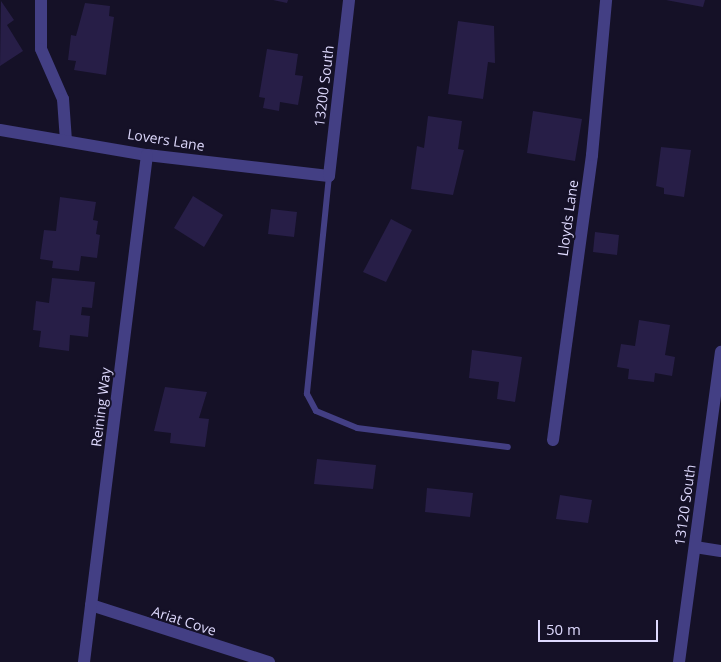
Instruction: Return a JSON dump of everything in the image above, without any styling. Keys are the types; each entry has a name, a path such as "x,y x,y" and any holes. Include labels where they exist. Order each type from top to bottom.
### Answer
{"street":[{"path":"41,0 41,49 63,99 66,141"},
{"name":"13200 South","path":"328,176 349,0"},
{"name":"Lloyds Lane","path":"553,440 592,155 606,0"},
{"name":"Lovers Lane","path":"0,130 147,155 328,176"},
{"name":"Reining Way","path":"84,662 147,155"},
{"name":"13120 South","path":"679,662 721,352"},
{"path":"695,547 721,551"},
{"name":"Ariat Cove","path":"91,605 269,662"}],"lane":[{"path":"328,176 307,394 316,411 356,428 508,447"}],"building":[{"path":"273,0 288,0 287,3"},
{"path":"666,0 705,0 703,7"},
{"path":"1,1 14,20 7,25 23,51 0,66"},
{"path":"85,3 110,6 109,16 114,17 106,75 74,70 76,61 68,60 71,35 76,36"},
{"path":"458,21 494,26 495,63 488,62 483,99 448,94"},
{"path":"267,49 298,54 295,75 303,76 298,105 280,102 279,111 263,108 265,98 259,97"},
{"path":"533,111 582,119 575,161 527,153"},
{"path":"428,116 462,121 458,149 464,150 453,195 411,189 417,146 424,148"},
{"path":"661,147 691,150 684,197 664,194 664,188 656,186"},
{"path":"193,196 223,215 204,247 174,228"},
{"path":"60,197 96,202 93,220 98,221 96,234 100,235 97,258 81,256 79,271 52,268 53,261 40,259 44,230 56,231"},
{"path":"271,209 297,212 294,237 268,234"},
{"path":"391,219 412,230 386,282 363,272"},
{"path":"595,232 619,235 617,255 593,252"},
{"path":"52,278 95,282 92,308 82,307 81,315 90,316 88,337 70,335 69,351 39,347 41,331 33,330 36,301 49,303"},
{"path":"639,320 670,325 665,355 675,357 672,376 655,373 654,382 628,379 629,369 617,367 621,344 635,346"},
{"path":"472,350 522,357 515,402 497,399 499,382 469,378"},
{"path":"165,387 207,392 199,418 209,419 205,447 170,443 171,433 154,431"},
{"path":"317,459 376,465 373,489 314,484"},
{"path":"427,488 473,493 470,517 425,512"},
{"path":"560,495 592,500 588,523 556,519"}]}
